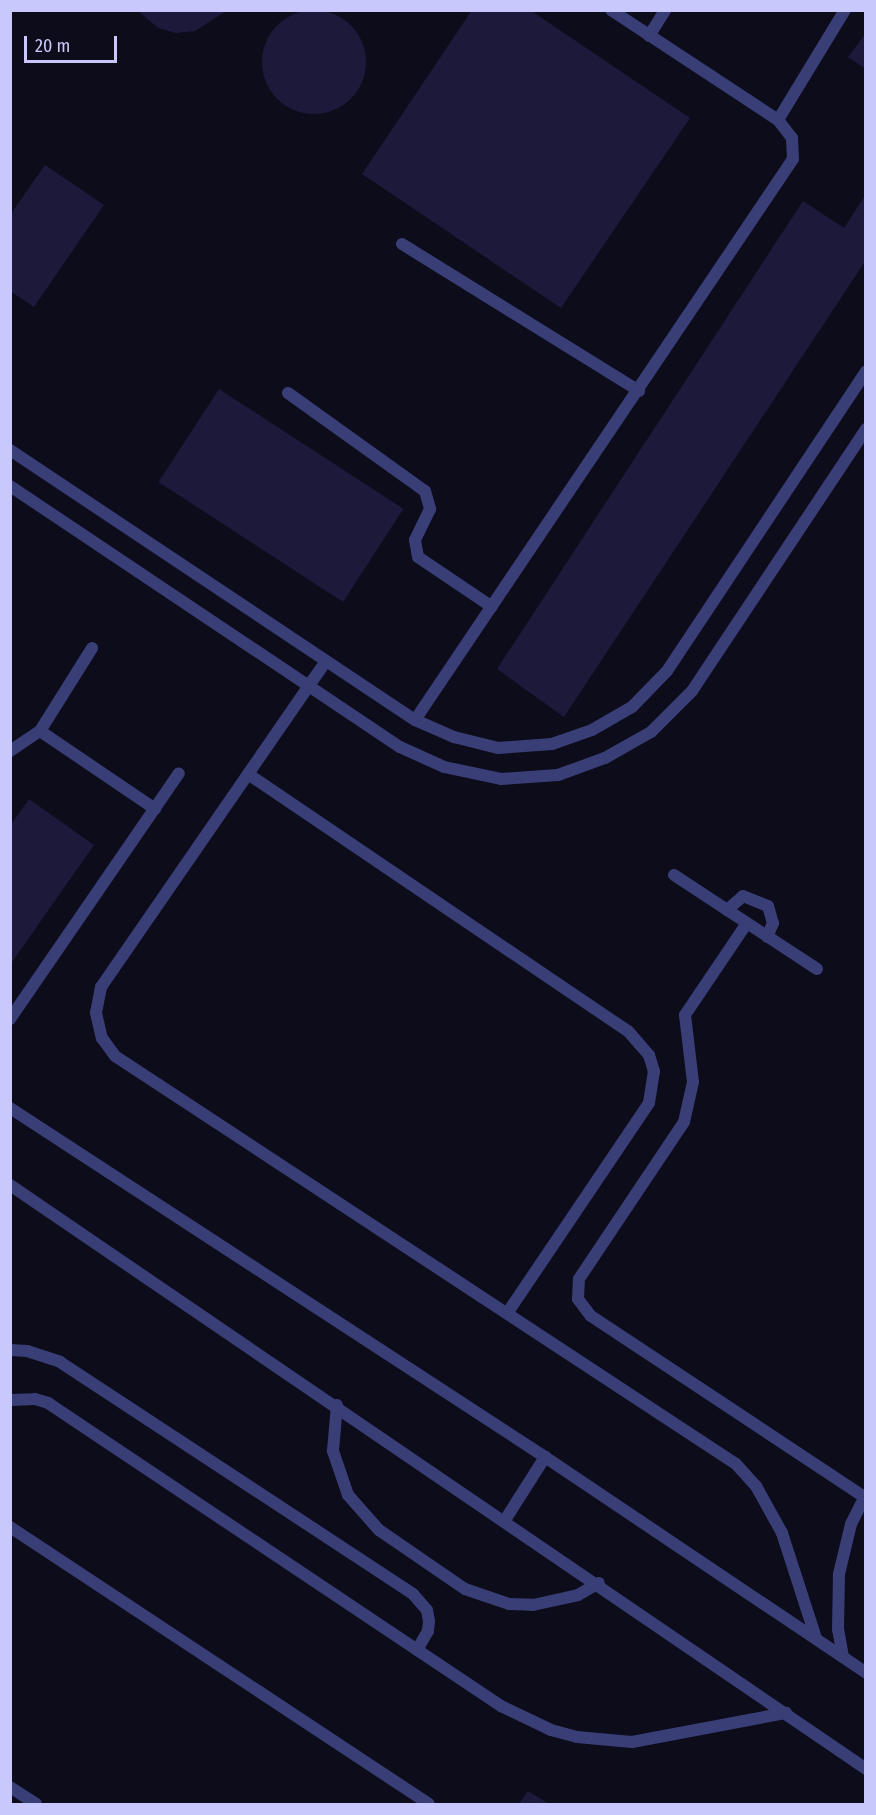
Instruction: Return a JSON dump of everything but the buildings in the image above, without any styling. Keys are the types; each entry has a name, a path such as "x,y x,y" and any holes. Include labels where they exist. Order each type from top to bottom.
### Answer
{"street":[{"path":"415,720 790,169 794,148 786,128 778,120 611,10"},
{"path":"649,36 665,10"},
{"path":"778,120 845,10"},
{"path":"402,244 639,391"},
{"path":"10,450 415,720 454,737 498,748 552,744 592,730 632,707 668,671 866,371"},
{"path":"288,393 425,491 430,509 415,540 418,557 492,607"},
{"path":"10,486 400,747 444,767 501,779 558,775 605,758 651,732 693,691 866,429"},
{"path":"10,751 40,731 92,648"},
{"path":"326,661 101,987 96,1013 102,1038 115,1056 508,1312 736,1464 756,1486 782,1533 816,1638"},
{"path":"40,731 155,809"},
{"path":"10,1019 179,773"},
{"path":"248,774 628,1031 649,1055 654,1071 649,1102 508,1312"},
{"path":"674,875 817,969"},
{"path":"727,910 743,896 768,906 773,923 768,937"},
{"path":"747,923 685,1015 693,1082 684,1122 579,1279 578,1299 591,1316 865,1496 851,1524 839,1574 838,1630 843,1657"},
{"path":"10,1108 545,1457 866,1673"},
{"path":"10,1185 599,1583 866,1769"},
{"path":"10,1350 27,1351 60,1362 413,1594 427,1610 429,1621 428,1631 417,1650"},
{"path":"10,1400 35,1399 48,1403 417,1650 525,1719 577,1737 632,1742 659,1739 719,1723 786,1713"},
{"path":"337,1405 333,1451 348,1495 379,1530 465,1589 509,1604 532,1605 578,1595 599,1583"},
{"path":"505,1520 545,1457"},
{"path":"10,1527 429,1804"},
{"path":"10,1787 36,1804"}]}
